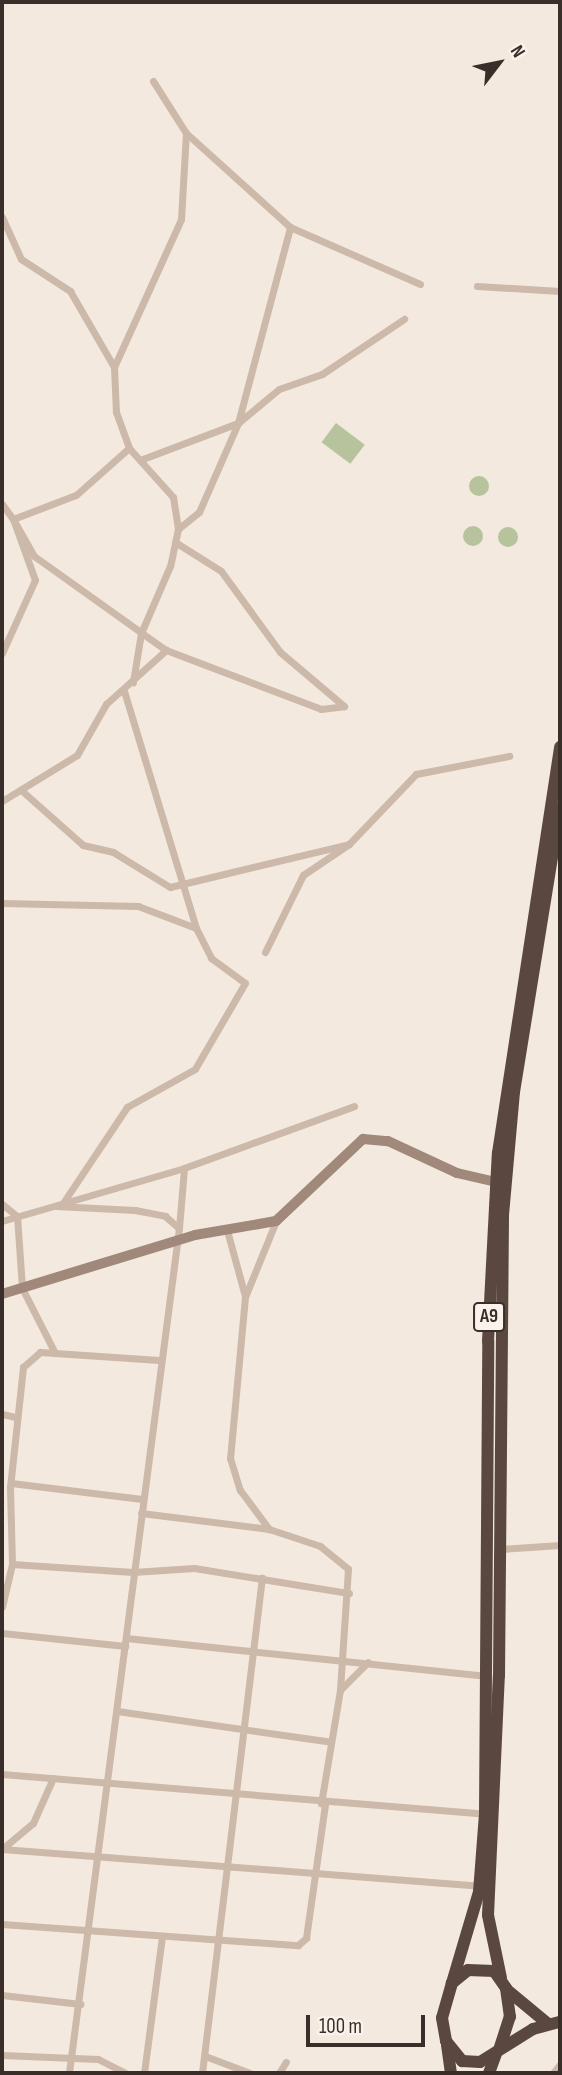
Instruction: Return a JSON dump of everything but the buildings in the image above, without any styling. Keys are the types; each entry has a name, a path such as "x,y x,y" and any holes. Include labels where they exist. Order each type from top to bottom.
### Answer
{"highway":[{"name":"A9","path":"452,1983 480,1886 485,1814 489,1676 488,1341 496,1182 504,1090 560,747"},
{"name":"A9","path":"503,1983 488,1915 500,1549 498,1342 508,1154 560,808"},
{"path":"446,2041 471,2063 554,2022 478,1967 452,1983 442,2018 451,2073"},
{"path":"489,2073 510,2017 503,1983"}],"street":[{"path":"153,81 186,133 290,226 420,284"},
{"path":"132,682 141,633 178,528 173,497 129,448 116,412 114,367 181,219 186,133"},
{"path":"2,217 21,259 70,291 114,367"},
{"path":"178,528 199,512 238,423 290,226"},
{"path":"477,286 560,291"},
{"path":"140,460 238,423 279,389 322,374 404,319"},
{"path":"13,519 76,495 129,448"},
{"path":"2,504 34,556 166,650 321,709 344,706 280,652 221,571 175,542"},
{"path":"2,653 35,580 13,519"},
{"path":"2,800 76,755 106,704 124,691 166,650"},
{"path":"60,1204 127,1107 195,1069 246,986 211,958 196,928 124,691"},
{"path":"265,952 303,875 349,845 416,774 509,757"},
{"path":"21,790 83,845 113,852 170,887 349,845"},
{"path":"2,903 125,902 196,928"},
{"path":"2,1221 184,1168 355,1106"},
{"path":"269,1529 240,1490 230,1458 245,1297 276,1221 363,1139 388,1141 457,1173 496,1182"},
{"path":"69,2073 117,1711 159,1360 179,1228 184,1168"},
{"path":"2,1204 17,1216 22,1288 55,1353"},
{"path":"60,1204 135,1210 165,1216 179,1228"},
{"path":"2,1294 176,1241 228,1234 276,1221"},
{"path":"228,1234 245,1297"},
{"path":"2,1607 12,1564 8,1485 23,1367 40,1352 159,1360"},
{"path":"2,1413 15,1418"},
{"path":"8,1485 142,1499"},
{"path":"2,1924 87,1928 162,1936 303,1942 316,1874 331,1742 341,1690 341,1660 349,1593 348,1569 339,1558 269,1529 141,1513"},
{"path":"500,1549 560,1545"},
{"path":"12,1564 133,1572 176,1567 349,1593"},
{"path":"202,2073 232,1796 246,1729 262,1578"},
{"path":"2,1633 368,1662 489,1676"},
{"path":"341,1690 368,1662"},
{"path":"117,1711 331,1742"},
{"path":"2,1773 107,1787 485,1814"},
{"path":"2,1849 33,1823 53,1778"},
{"path":"2,1849 480,1886"},
{"path":"144,2073 162,1936"},
{"path":"2,1996 80,2004"},
{"path":"2,2055 98,2059 126,2073"},
{"path":"205,2056 250,2073"},
{"path":"279,2073 286,2062"},
{"path":"553,2073 560,2064"}],"green space":[{"path":"336,423 365,445 350,464 322,442"},
{"path":"479,476 486,479 489,486 486,493 479,496 472,493 469,486 472,479"},
{"path":"469,526 477,526 483,536 477,546 469,546 463,540 463,532"},
{"path":"508,527 515,530 518,537 515,544 508,547 501,544 498,537 501,530"}]}
